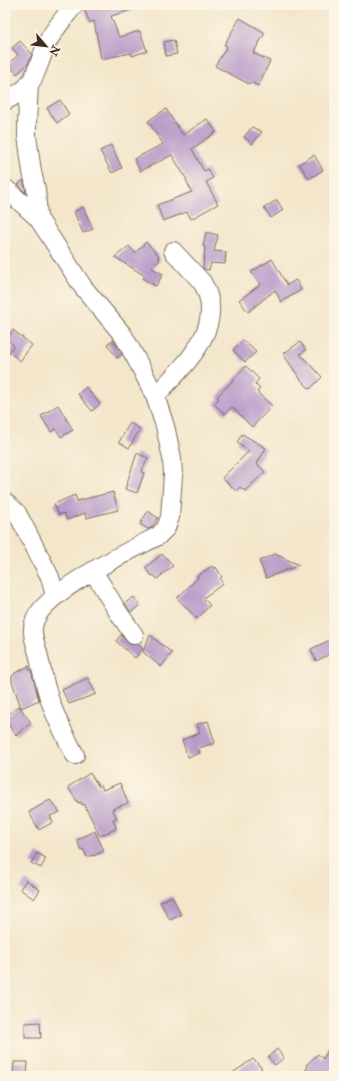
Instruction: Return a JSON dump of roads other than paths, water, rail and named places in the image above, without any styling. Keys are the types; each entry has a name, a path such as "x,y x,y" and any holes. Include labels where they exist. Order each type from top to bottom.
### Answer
{"street":[{"path":"5,101 29,84 35,74 49,39 74,5"},
{"path":"29,84 27,136 36,189 38,218"},
{"path":"5,188 38,218 83,287 123,335 155,396 165,426 172,458 173,487 169,521 163,531 158,536 74,582 45,605 34,622 32,631 44,680 52,705 75,756"},
{"path":"155,396 186,363 197,348 206,331 211,315 210,301 205,287 173,251"},
{"path":"5,502 16,513 26,528 50,577 55,596"},
{"path":"93,571 134,635"},
{"path":"50,577 74,582"}]}
